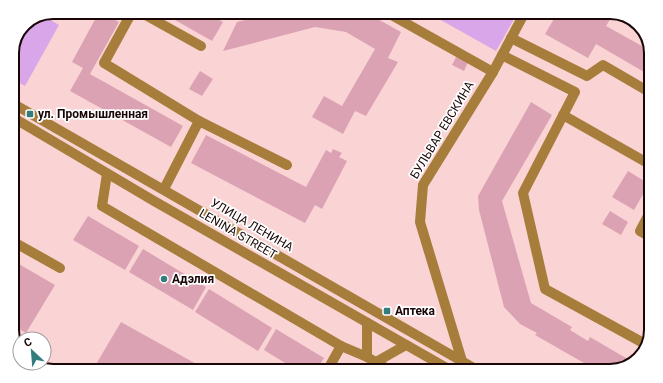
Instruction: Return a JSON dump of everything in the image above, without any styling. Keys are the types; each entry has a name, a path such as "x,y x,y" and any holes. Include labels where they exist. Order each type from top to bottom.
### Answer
{"street":[{"path":"128,19 104,63 199,121 287,165"},
{"path":"153,19 201,46"},
{"path":"398,19 493,72"},
{"name":"БУЛЬВАР ЕВСКИНА","path":"462,361 420,222 422,184 493,72 521,19"},
{"path":"511,38 587,76 603,65 644,89"},
{"path":"502,55 575,92 522,193 545,289 642,341"},
{"name":"УЛИЦА ЛЕНИНА","path":"19,107 467,364"},
{"path":"563,115 644,161"},
{"name":"LENINA STREET","path":"19,121 107,174 440,364"},
{"path":"164,189 199,121"},
{"path":"107,174 102,206 341,346 379,364"},
{"path":"644,223 640,231 644,233"},
{"path":"19,244 60,268"},
{"path":"367,323 367,357"},
{"path":"376,362 406,345"},
{"path":"331,364 341,346"}],"shaded area":[{"path":"49,19 59,25 25,86 19,83 20,45 26,32 36,24"},
{"path":"439,19 514,19 496,51"}],"building":[{"path":"95,19 113,19 119,22 90,74 183,126 171,147 70,91 83,68 72,62"},
{"path":"173,19 217,19 223,22 212,41"},
{"path":"248,19 378,19 401,32 388,58 398,62 366,116 355,111 343,134 312,117 324,96 342,106 375,49 346,32 315,27 223,51 237,22"},
{"path":"554,19 610,19 606,26 643,47 644,72 596,44 588,58 545,34"},
{"path":"456,57 468,62 464,71 452,65"},
{"path":"200,71 213,79 202,96 189,89"},
{"path":"531,102 552,115 502,201 531,303 572,327 570,330 588,341 590,337 627,359 618,363 610,364 586,364 535,335 537,333 520,324 504,307 479,210 478,196"},
{"path":"206,135 306,187 326,150 331,153 333,149 342,153 339,157 347,161 322,209 315,205 305,223 191,163"},
{"path":"628,171 644,181 644,193 634,210 612,197"},
{"path":"610,211 628,222 621,235 602,224"},
{"path":"88,216 139,246 125,270 73,240"},
{"path":"143,249 206,287 193,310 129,272"},
{"path":"19,264 55,285 27,331 19,329"},
{"path":"209,289 272,328 258,351 195,312"},
{"path":"121,322 196,364 96,364"},
{"path":"276,329 324,358 320,364 287,364 264,350"}],"place":[{"name":"ул. Промышленная","path":"30,114"},
{"name":"Адэлия","path":"164,279"},
{"name":"Аптека","path":"387,311"}]}
